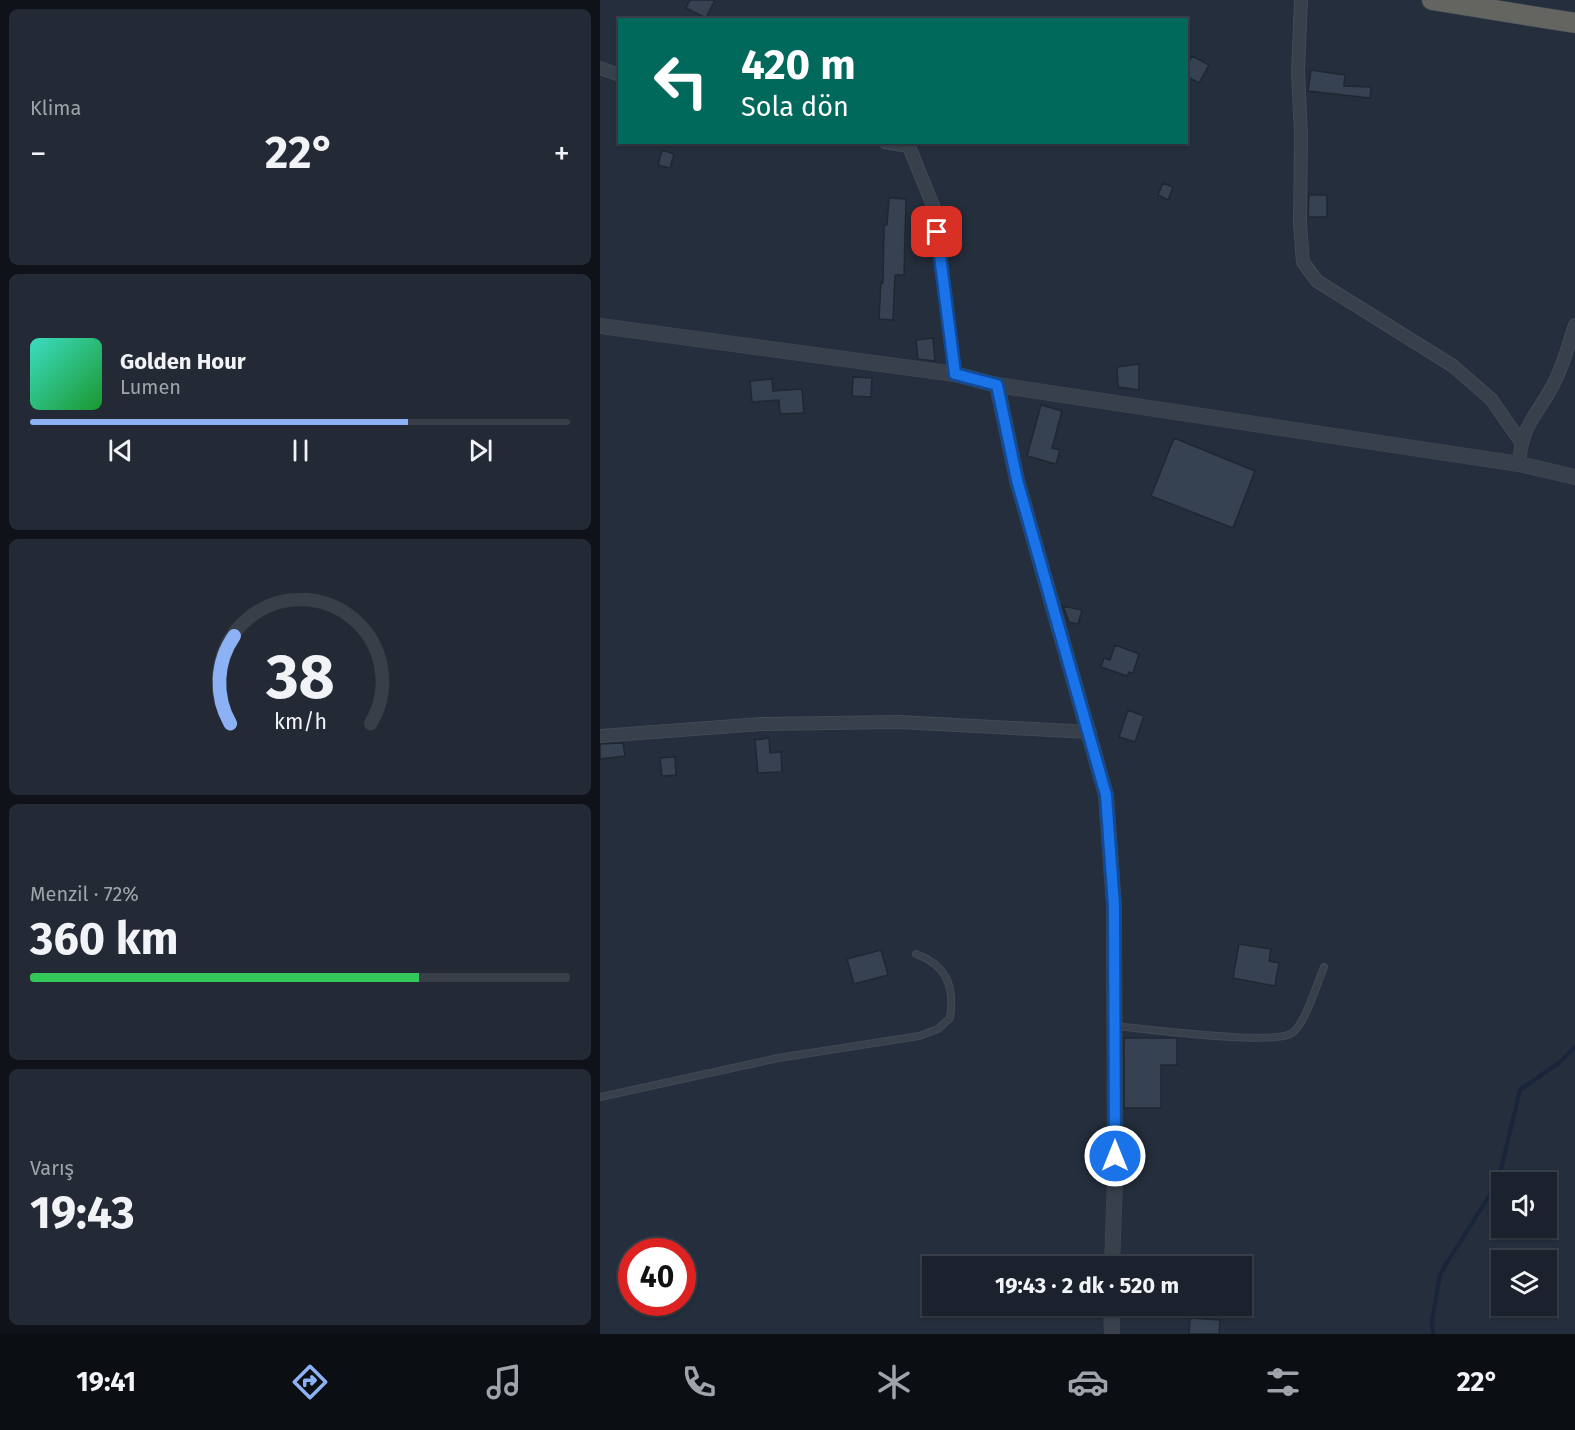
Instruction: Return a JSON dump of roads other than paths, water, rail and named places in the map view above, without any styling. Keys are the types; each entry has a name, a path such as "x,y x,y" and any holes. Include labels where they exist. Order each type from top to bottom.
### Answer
{"highway":[{"path":"1432,0 1575,23"}],"street":[{"path":"1301,0 1298,72 1301,134 1300,224 1303,262 1317,281 1453,366 1491,399 1521,442"},
{"path":"600,68 618,74"},
{"path":"896,144 908,146 910,149 934,208 955,374"},
{"path":"1519,464 1521,442 1527,425 1558,376 1575,325"},
{"path":"600,326 955,374 997,385 1519,464 1575,477"},
{"path":"997,385 1017,480 1106,795 1114,906 1115,1178 1112,1256"},
{"path":"600,736 760,724 899,722 1090,732"},
{"path":"1111,1316 1112,1334"}],"lane":[{"path":"600,1097 778,1058 919,1036 938,1029 950,1018 950,990 944,972 932,960 915,954"},
{"path":"1114,1026 1262,1039 1286,1036 1292,1033 1303,1018 1324,967"}],"waterway":[{"path":"1433,1334 1432,1321 1440,1274 1498,1182 1520,1090 1560,1062 1575,1047"}]}
